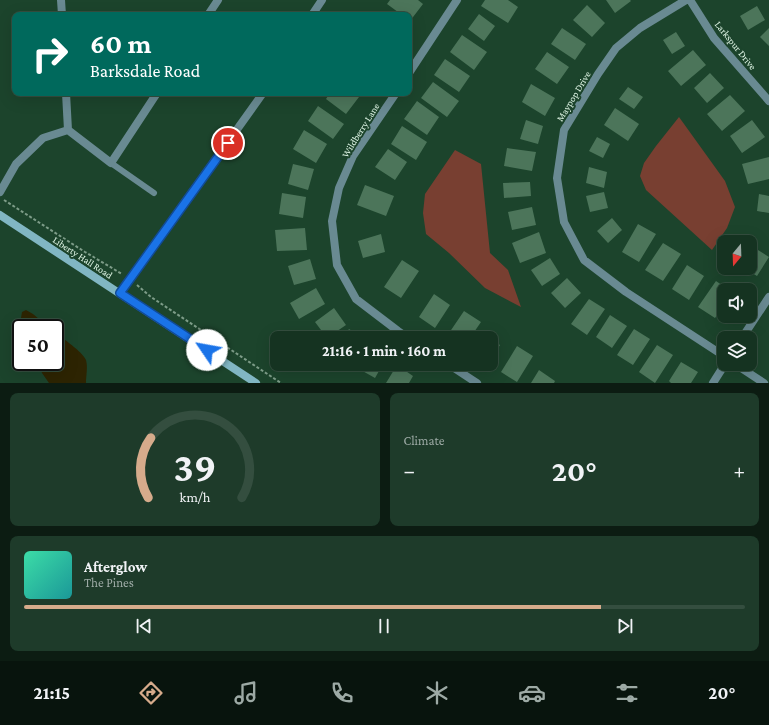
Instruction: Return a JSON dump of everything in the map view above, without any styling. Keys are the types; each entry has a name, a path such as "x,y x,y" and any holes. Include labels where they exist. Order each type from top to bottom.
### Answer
{"main road":[{"name":"Liberty Hall Road","path":"0,215 256,383"}],"street":[{"path":"61,0 62,12"},
{"path":"210,12 218,0"},
{"path":"314,12 322,0"},
{"path":"412,68 457,0"},
{"name":"Maypop Drive","path":"686,0 640,28 616,48 598,74 564,130 556,178 564,222 584,260 626,292 717,351"},
{"name":"Larkspur Drive","path":"690,0 714,38 769,101"},
{"path":"66,96 68,130 111,163 155,96"},
{"path":"120,293 261,96"},
{"name":"Wildberry Lane","path":"394,96 354,156 338,188 332,221 337,265 356,299 398,331"},
{"path":"0,192 16,164 43,138 68,130"},
{"path":"747,331 769,297"},
{"path":"459,371 477,383"},
{"path":"713,383 721,371"},
{"path":"746,371 764,383"}],"lane":[{"path":"111,163 154,193"}],"path":[{"path":"0,198 85,252 124,274 151,297 282,383"}],"shaded area":[{"path":"679,117 725,181 735,207 727,228 722,235 717,235 717,243 712,250 646,190 640,176 644,163"},
{"path":"455,150 481,164 490,253 508,270 521,307 485,288 449,253 426,234 423,213 425,194"},
{"path":"26,310 39,319 21,319 22,312"},
{"path":"64,339 77,349 86,360 86,383 49,383 41,371 64,371"}],"building":[{"path":"390,0 418,0 423,4 412,18 412,12 398,12 387,4"},
{"path":"485,0 508,0 518,7 508,23 481,6"},
{"path":"606,0 630,0 631,1 615,13"},
{"path":"587,5 605,23 592,37 573,20"},
{"path":"757,6 765,20 748,30 740,16"},
{"path":"479,14 495,26 484,41 468,29"},
{"path":"562,28 586,44 575,60 551,44"},
{"path":"769,28 769,46 760,37"},
{"path":"676,32 685,46 672,54 663,40"},
{"path":"462,35 487,52 474,70 450,52"},
{"path":"693,50 706,65 681,86 668,71"},
{"path":"547,52 569,67 557,84 535,69"},
{"path":"445,59 470,76 459,92 434,75"},
{"path":"710,73 724,88 707,103 694,88"},
{"path":"433,82 459,101 447,117 421,98"},
{"path":"531,84 555,98 545,116 522,102"},
{"path":"628,87 643,97 634,109 619,99"},
{"path":"730,95 745,111 722,131 707,114"},
{"path":"328,96 359,97 346,114 326,99"},
{"path":"417,101 439,117 427,135 404,119"},
{"path":"318,106 344,124 333,139 308,121"},
{"path":"615,108 639,124 628,141 604,125"},
{"path":"526,120 543,126 538,144 520,139"},
{"path":"752,120 765,137 742,153 730,136"},
{"path":"402,126 427,142 416,160 391,144"},
{"path":"304,130 327,144 316,163 293,149"},
{"path":"597,137 610,144 603,158 589,151"},
{"path":"507,148 536,152 532,171 504,166"},
{"path":"388,149 407,162 395,180 375,167"},
{"path":"769,157 769,179 748,184 742,164"},
{"path":"293,164 314,169 308,190 288,184"},
{"path":"589,167 607,172 604,188 586,183"},
{"path":"530,182 531,196 504,198 503,183"},
{"path":"365,185 394,196 386,216 357,205"},
{"path":"604,192 608,208 590,212 586,196"},
{"path":"282,193 306,197 303,218 279,214"},
{"path":"759,194 769,196 769,213 757,211"},
{"path":"532,207 536,225 512,230 508,212"},
{"path":"612,218 622,230 608,243 597,231"},
{"path":"638,224 656,234 639,262 622,252"},
{"path":"305,228 307,250 277,251 275,230"},
{"path":"539,232 546,253 520,263 512,243"},
{"path":"381,234 385,252 363,258 358,241"},
{"path":"663,243 681,254 663,281 645,270"},
{"path":"757,249 769,257 757,276 755,275 757,275"},
{"path":"550,258 560,274 542,286 531,270"},
{"path":"310,259 316,279 294,285 288,266"},
{"path":"402,260 419,271 401,298 384,287"},
{"path":"687,265 704,276 689,300 672,289"},
{"path":"567,278 581,293 565,308 551,293"},
{"path":"716,281 719,283 717,283 717,315 715,318 698,307"},
{"path":"316,288 325,304 299,319 290,303"},
{"path":"434,294 450,305 435,328 419,317"},
{"path":"589,299 605,309 587,335 571,324"},
{"path":"334,308 346,325 337,331 322,331 315,322"},
{"path":"464,311 481,322 475,331 450,331"},
{"path":"610,315 627,326 612,348 596,337"},
{"path":"634,329 650,339 633,365 617,355"},
{"path":"657,345 673,355 655,383 639,372"},
{"path":"517,346 533,356 517,382 501,372"},
{"path":"681,362 698,372 691,383 671,383 669,381"},
{"path":"539,370 555,381 554,383 531,383"},
{"path":"363,371 379,371 375,378"},
{"path":"393,371 406,371 413,376 409,383 386,383"}],"route":[{"path":"207,350 120,293 228,143"}]}
